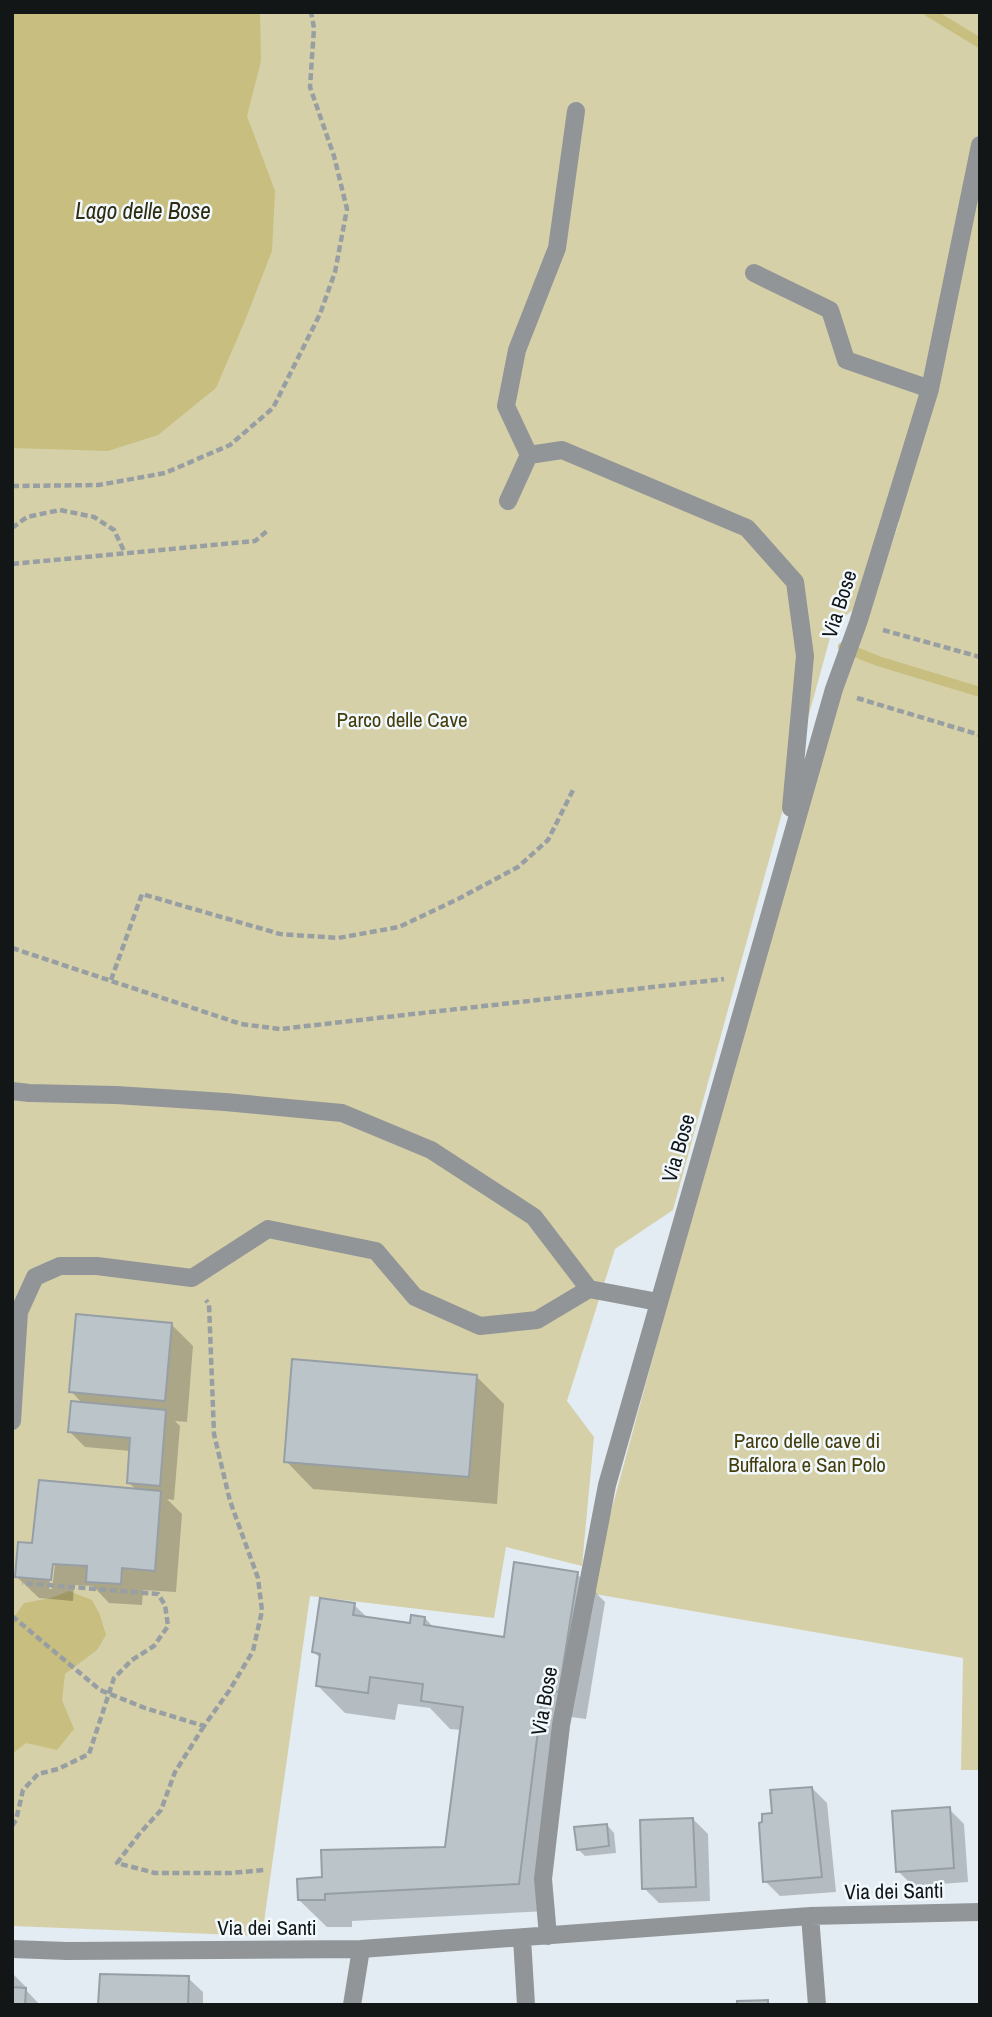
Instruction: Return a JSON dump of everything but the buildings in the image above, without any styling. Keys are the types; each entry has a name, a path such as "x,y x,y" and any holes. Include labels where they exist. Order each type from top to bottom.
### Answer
{"street":[{"path":"508,501 529,455 506,406 517,349 556,248 576,111"},
{"name":"Via Bose","path":"548,1936 543,1879 561,1725 607,1485 834,689 858,623 930,389 980,145"},
{"path":"754,273 830,310 846,360 930,389"},
{"path":"529,455 562,450 747,528 795,582 805,656 788,850"},
{"path":"12,1091 225,1102 342,1114 431,1150 534,1217 589,1289"},
{"path":"12,1421 19,1312 35,1278 60,1266 97,1266 192,1278 268,1229 376,1251 415,1297 480,1326 537,1320 589,1289 658,1302"},
{"name":"Via dei Santi","path":"12,1949 361,1949 810,1916 980,1912"},
{"path":"810,1916 817,2005"},
{"path":"522,1938 526,2005"},
{"path":"352,2005 361,1949"}],"path":[{"path":"12,486 99,485 165,473 230,445 273,408 320,314 335,272 346,209 334,156 310,87 314,28 311,12"},
{"path":"12,528 27,517 60,510 94,517 114,530 125,553"},
{"path":"12,564 255,541 267,531"},
{"path":"858,623 980,657"},
{"path":"834,689 980,735"},
{"path":"111,980 142,894 280,934 338,938 399,927 518,867 548,840 573,790"},
{"path":"12,948 241,1024 280,1029 737,978 750,979"},
{"path":"192,1278 209,1304 214,1434 230,1501 258,1578 262,1611 253,1651 175,1772 161,1810 117,1863 155,1873 264,1870"},
{"path":"12,1826 23,1790 38,1773 58,1769 89,1754 114,1678 154,1646 168,1626 165,1605 159,1594 22,1583"},
{"path":"14,1617 100,1690 204,1726"}],"green space":[{"name":"Parco delle Cave","path":"12,12 980,12 980,1770 961,1770 963,1658 589,1593 696,1198 843,679 860,642 899,522 882,514 856,607 833,627 673,1210 615,1249 567,1401 594,1437 582,1566 506,1547 494,1618 310,1596 262,1936 12,1926"}],"water":[{"name":"Lago delle Bose","path":"12,12 260,12 261,61 247,116 275,191 272,251 216,388 158,435 108,451 12,448"},
{"path":"69,1591 92,1600 106,1635 97,1650 65,1674 62,1700 74,1729 57,1750 26,1743 12,1754 12,1620 24,1603 51,1598"}],"waterway":[{"path":"929,12 980,43"},
{"path":"843,647 878,661 980,692"}],"park label":[{"name":"Parco delle cave di Buffalora e San Polo","path":"807,1452"}]}
